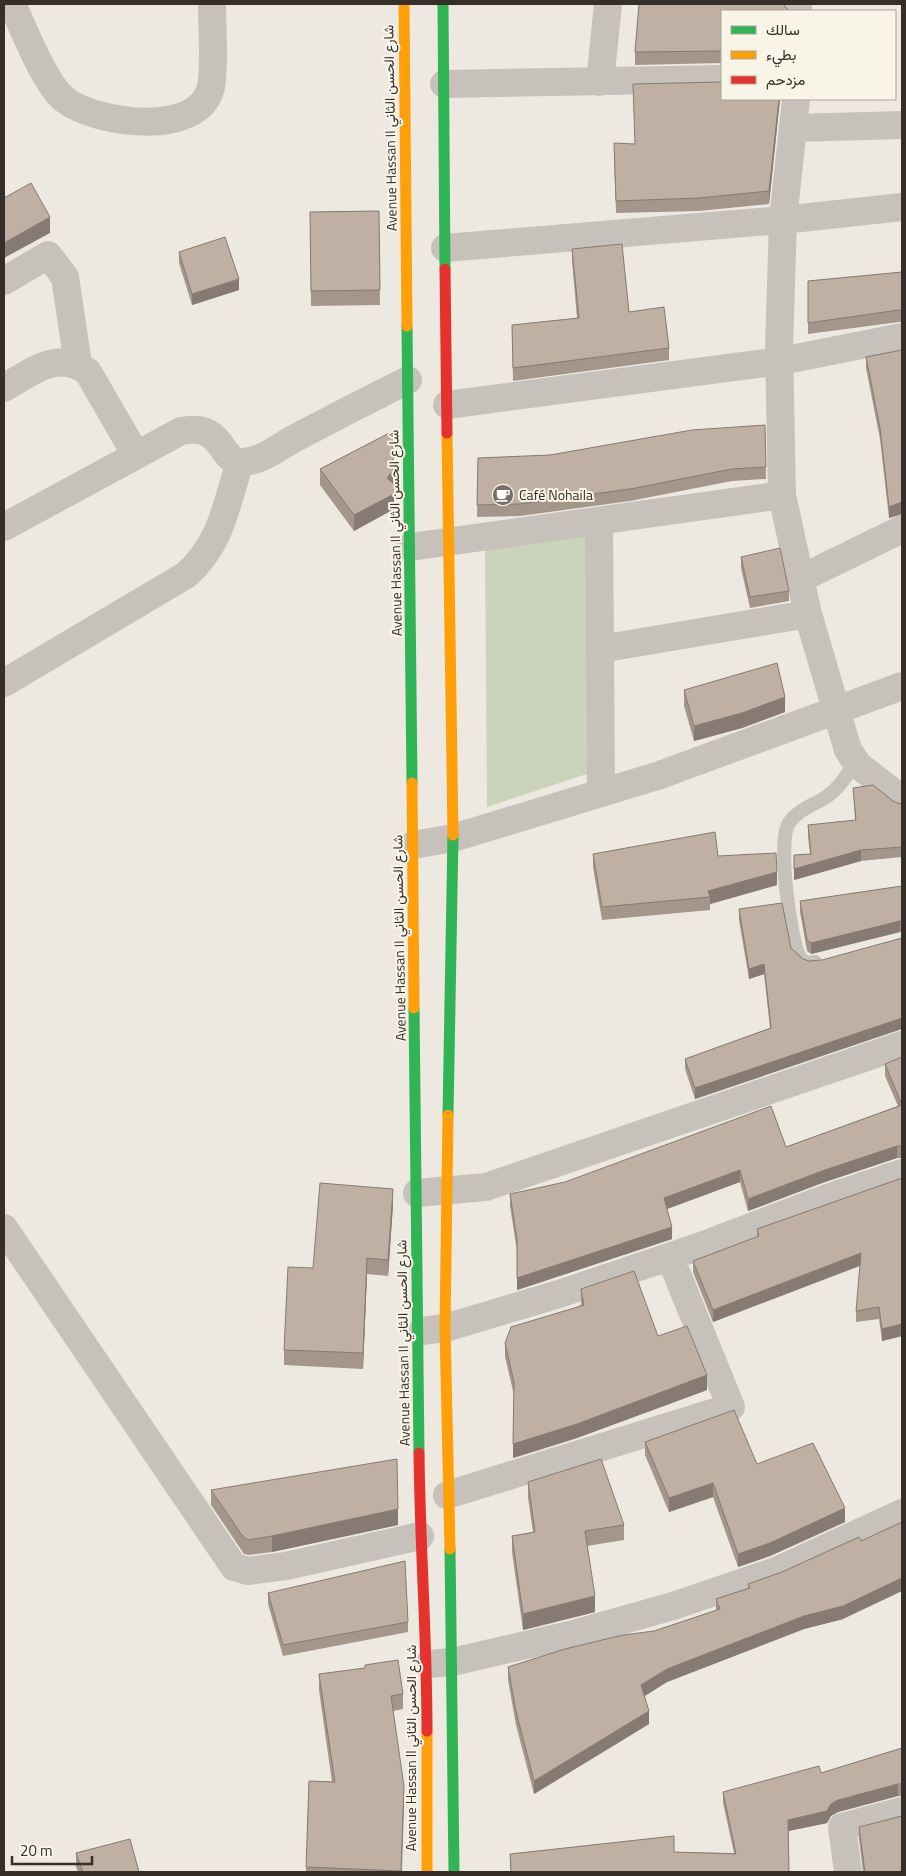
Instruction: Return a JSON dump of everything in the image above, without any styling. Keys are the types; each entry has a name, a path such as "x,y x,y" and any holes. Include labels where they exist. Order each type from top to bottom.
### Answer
{"main road":[{"name":"Avenue Hassan II شارع الحسن الثاني","path":"404,4 420,1536 440,1663 454,1872"},
{"name":"Avenue Hassan II شارع الحسن الثاني","path":"427,1872 448,1495 445,1328 454,838 448,541 443,4"}],"street":[{"path":"12,4 48,78 64,99 84,111 130,121 171,120 190,113 201,104 211,88 212,4"},
{"path":"600,82 608,4"},
{"path":"444,84 721,78"},
{"path":"796,100 783,220 779,424 782,495 808,614 848,750 855,761 902,799"},
{"path":"794,128 902,125"},
{"path":"445,248 783,220 902,207"},
{"path":"4,280 48,255 65,278 78,364"},
{"path":"447,405 781,361 902,337"},
{"path":"4,388 32,372 57,361 78,364 88,372 136,455"},
{"path":"4,527 181,431 196,429 208,432 218,439 232,458 240,462 257,458 276,450 408,380"},
{"path":"4,682 186,575 199,563 220,530 240,462"},
{"path":"410,547 782,495"},
{"path":"599,521 601,792"},
{"path":"800,578 902,529"},
{"path":"600,649 808,614"},
{"path":"413,844 454,838 660,775 837,708 902,686"},
{"path":"417,1193 486,1187 902,1045"},
{"path":"418,1332 445,1328 670,1257 827,1198 902,1173"},
{"path":"4,1228 234,1566 248,1571 286,1566 420,1536"},
{"path":"448,1495 731,1407 670,1257"},
{"path":"440,1663 570,1634 673,1606 776,1570 902,1513"},
{"path":"848,1872 842,1827 902,1811"}],"lane":[{"path":"828,960 808,963 799,956 786,887 784,832 796,815 827,796 841,784 855,761"}],"green space":[{"path":"590,530 587,774 487,807 485,547"}],"building":[{"path":"639,4 784,4 789,10 721,10 721,51 635,52"},
{"path":"721,82 721,100 779,100 769,191 699,198 616,201 614,143 635,144 633,84"},
{"path":"31,183 50,217 4,243 4,198"},
{"path":"379,211 380,290 311,291 310,212"},
{"path":"225,237 239,279 192,294 179,252"},
{"path":"622,244 629,312 664,307 669,348 513,368 512,325 579,318 572,249"},
{"path":"902,272 902,311 808,323 808,281"},
{"path":"902,350 902,502 889,507 880,428 866,357"},
{"path":"765,425 766,467 732,469 630,489 520,504 477,505 478,458 550,455 692,430"},
{"path":"393,431 393,471 387,478 394,484 394,494 354,515 320,469"},
{"path":"780,548 789,591 750,597 741,557"},
{"path":"777,663 785,697 742,713 694,726 684,690"},
{"path":"873,785 893,801 902,803 902,847 861,850 794,869 794,855 811,854 808,825 856,820 853,788"},
{"path":"715,832 718,856 776,853 777,872 708,891 710,897 602,907 593,854"},
{"path":"902,886 902,921 811,943 807,940 800,901"},
{"path":"782,903 791,948 803,959 809,961 822,960 902,938 902,1018 695,1088 685,1059 771,1028 764,964 749,969 739,909"},
{"path":"902,1057 902,1105 885,1064"},
{"path":"902,1105 902,1146 822,1171 748,1199 740,1170 664,1198 672,1227 517,1278 517,1239 510,1194 565,1182 771,1106 786,1147"},
{"path":"902,1178 902,1324 882,1329 879,1307 856,1311 861,1253 713,1310 693,1261 759,1236 757,1229"},
{"path":"320,1183 393,1189 388,1260 367,1258 363,1353 284,1350 288,1267 313,1268"},
{"path":"634,1271 658,1336 687,1326 707,1375 577,1424 513,1444 514,1382 505,1343 511,1327 584,1305 581,1289"},
{"path":"734,1410 757,1464 813,1443 845,1508 770,1543 738,1554 713,1483 669,1498 645,1442"},
{"path":"397,1459 398,1509 249,1540 244,1538 211,1490"},
{"path":"601,1459 624,1525 585,1531 595,1596 523,1614 512,1536 535,1532 528,1482"},
{"path":"902,1522 902,1578 843,1606 804,1616 667,1669 641,1685 649,1711 534,1781 516,1711 508,1667 565,1649 623,1635 654,1631 720,1609 716,1599 750,1588 748,1584 782,1572 859,1537 861,1541"},
{"path":"405,1561 408,1622 283,1645 268,1593"},
{"path":"398,1660 403,1694 391,1696 404,1786 401,1871 306,1867 309,1781 335,1782 319,1674 365,1668 365,1665"},
{"path":"902,1748 902,1784 838,1800 831,1804 827,1811 788,1820 789,1872 511,1872 510,1854 674,1836 674,1852 736,1854 723,1792 819,1766 821,1773"},
{"path":"902,1816 902,1872 865,1872 859,1827"},
{"path":"130,1839 139,1872 83,1872 76,1853"}],"traffic: fast":[{"path":"443,4 445,269"},
{"path":"407,326 412,783"},
{"path":"448,1115 453,835"},
{"path":"414,1008 419,1453"},
{"path":"450,1549 454,1872"}],"traffic: slow":[{"path":"404,4 407,326"},
{"path":"447,433 453,835"},
{"path":"412,783 414,1008"},
{"path":"448,1115 445,1328 450,1549"},
{"path":"427,1731 427,1872"}],"traffic: jam":[{"path":"445,269 447,433"},
{"path":"419,1453 427,1731"}],"place":[{"name":"Café Nohaila","path":"503,495"}]}
